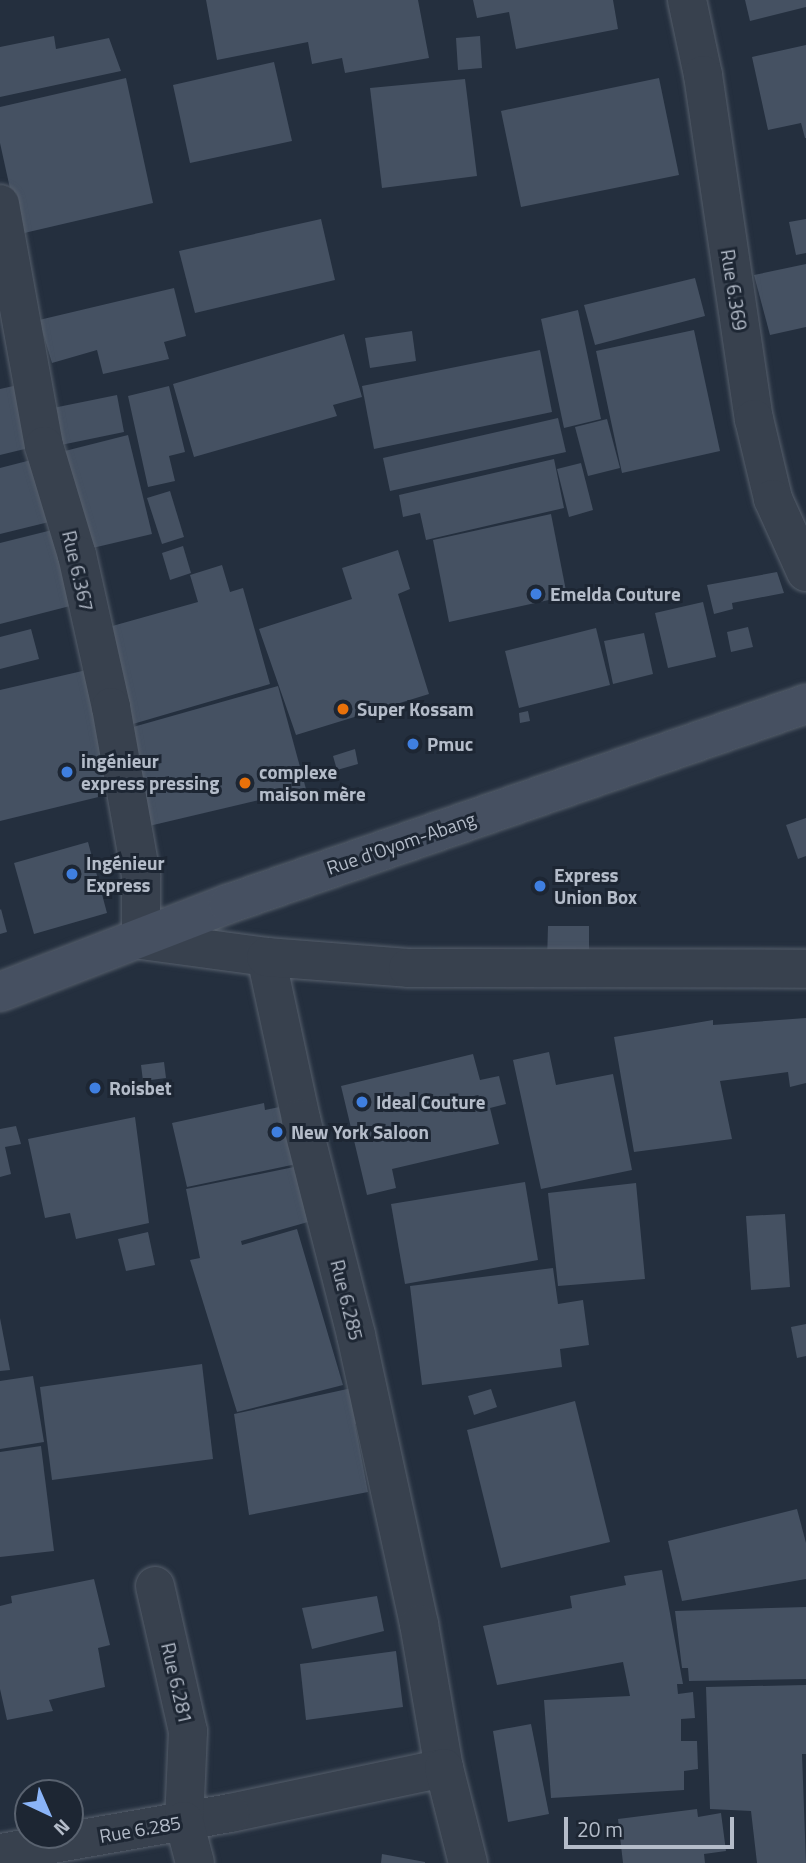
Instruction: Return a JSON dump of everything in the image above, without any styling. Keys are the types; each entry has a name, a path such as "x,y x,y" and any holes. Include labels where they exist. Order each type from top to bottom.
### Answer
{"main road":[{"name":"Rue d'Oyom-Abang","path":"0,992 405,841 806,705"}],"street":[{"name":"Rue 6.369","path":"687,0 703,75 754,419 773,499 806,572"},
{"name":"Rue 6.367","path":"0,204 44,446 77,555 111,707 141,876 141,940"},
{"path":"141,940 266,957 408,968 806,969"},
{"name":"Rue 6.285","path":"266,957 359,1348 419,1624 444,1768 468,1863"},
{"name":"Rue 6.281","path":"155,1586 188,1731 184,1821 195,1863"},
{"name":"Rue 6.285","path":"0,1853 184,1821 444,1768"}],"building":[{"path":"206,0 418,0 429,58 345,73 342,58 312,64 308,42 217,60"},
{"path":"473,0 613,0 618,29 516,49 509,12 477,18"},
{"path":"745,0 806,0 806,7 750,21"},
{"path":"54,36 56,49 109,38 121,71 0,97 0,47"},
{"path":"480,36 482,68 458,70 456,38"},
{"path":"806,45 806,138 801,123 768,130 752,57"},
{"path":"274,62 292,141 190,163 173,85"},
{"path":"126,78 153,203 20,234 0,143 0,107"},
{"path":"659,78 679,175 521,207 501,111"},
{"path":"465,79 477,176 382,188 370,88"},
{"path":"321,219 335,280 195,313 179,251"},
{"path":"806,219 806,253 796,255 789,222"},
{"path":"806,264 806,327 770,335 754,275"},
{"path":"695,278 705,316 595,345 584,305"},
{"path":"174,288 186,336 164,342 169,359 103,374 97,350 52,363 39,320"},
{"path":"578,310 601,419 564,428 541,319"},
{"path":"694,330 720,451 622,473 596,351"},
{"path":"412,331 416,361 370,368 365,338"},
{"path":"344,334 362,397 333,405 337,416 194,457 173,384"},
{"path":"540,350 552,412 374,449 362,386"},
{"path":"18,385 33,447 0,455 0,389"},
{"path":"169,386 185,452 169,456 175,481 148,487 128,396"},
{"path":"117,395 124,432 56,446 48,409"},
{"path":"558,418 566,452 390,491 383,458"},
{"path":"607,419 620,468 588,476 575,427"},
{"path":"128,435 152,534 84,550 61,452"},
{"path":"35,459 49,522 0,534 0,468"},
{"path":"554,459 564,508 426,540 420,513 403,517 399,495"},
{"path":"581,463 593,510 569,517 557,469"},
{"path":"170,491 184,537 162,544 147,498"},
{"path":"551,514 567,596 449,622 433,540"},
{"path":"56,529 74,605 0,624 0,543"},
{"path":"183,546 191,573 170,580 162,553"},
{"path":"398,550 410,589 398,594 429,694 296,735 259,629 352,599 342,568"},
{"path":"222,565 230,592 243,588 270,684 126,726 98,630 198,602 190,575"},
{"path":"777,572 784,593 732,603 733,609 714,614 707,585"},
{"path":"703,602 716,657 668,668 655,613"},
{"path":"748,627 753,647 731,652 727,632"},
{"path":"596,628 610,685 519,708 505,651"},
{"path":"31,629 39,659 0,669 0,637"},
{"path":"644,633 653,674 613,684 604,641"},
{"path":"91,669 119,792 0,821 0,690"},
{"path":"278,686 306,789 149,826 126,729"},
{"path":"528,711 530,721 520,723 519,713"},
{"path":"355,749 358,764 337,770 333,756"},
{"path":"806,818 806,856 798,859 786,825"},
{"path":"88,842 107,913 34,934 14,863"},
{"path":"0,910 7,932 0,934"},
{"path":"548,926 589,926 589,963 547,962"},
{"path":"806,1018 806,1083 790,1087 788,1072 720,1081 732,1139 634,1152 614,1037 713,1020 713,1025"},
{"path":"549,1052 556,1085 613,1074 632,1170 541,1189 513,1060"},
{"path":"473,1054 480,1080 499,1076 506,1104 490,1108 499,1144 392,1169 396,1188 367,1195 341,1086"},
{"path":"164,1062 166,1078 143,1081 141,1065"},
{"path":"264,1103 265,1110 289,1105 301,1163 187,1187 172,1123"},
{"path":"135,1117 149,1223 76,1239 70,1213 45,1218 28,1139"},
{"path":"16,1126 21,1144 5,1147 11,1174 0,1177 0,1129"},
{"path":"294,1167 308,1222 241,1241 242,1245 297,1229 343,1385 237,1412 190,1260 200,1258 186,1189"},
{"path":"525,1182 538,1260 405,1284 391,1204"},
{"path":"636,1183 645,1279 558,1286 548,1193"},
{"path":"785,1214 790,1287 751,1290 746,1216"},
{"path":"148,1232 155,1265 126,1271 118,1239"},
{"path":"553,1268 558,1304 583,1300 589,1345 560,1349 562,1367 422,1385 410,1286"},
{"path":"0,1318 10,1370 0,1371"},
{"path":"806,1324 806,1356 797,1358 791,1327"},
{"path":"202,1364 213,1459 52,1480 40,1387"},
{"path":"33,1376 44,1442 0,1449 0,1381"},
{"path":"361,1386 367,1422 355,1424 368,1492 249,1515 234,1414"},
{"path":"491,1389 497,1407 474,1415 468,1396"},
{"path":"575,1401 610,1542 501,1568 467,1430"},
{"path":"41,1446 54,1551 0,1557 0,1452"},
{"path":"797,1509 806,1543 806,1579 682,1601 668,1541"},
{"path":"662,1570 683,1684 677,1684 678,1694 693,1692 695,1718 681,1719 681,1741 697,1741 698,1769 684,1771 684,1790 551,1798 544,1700 630,1696 623,1662 497,1685 483,1626 572,1608 570,1596 626,1585 624,1576"},
{"path":"94,1579 110,1645 98,1648 105,1687 49,1700 53,1711 7,1720 0,1689 0,1606 12,1603 11,1596"},
{"path":"377,1596 384,1631 312,1649 302,1608"},
{"path":"806,1607 806,1679 689,1681 688,1668 682,1668 675,1611"},
{"path":"396,1651 403,1707 306,1720 300,1664"},
{"path":"806,1685 806,1754 802,1754 806,1863 757,1863 751,1811 710,1809 706,1687"},
{"path":"531,1724 549,1814 508,1822 493,1731"},
{"path":"697,1809 698,1817 721,1813 726,1851 704,1854 705,1863 623,1863 618,1819"},
{"path":"382,1854 425,1862 425,1863 381,1863"}],"place":[{"name":"Emelda Couture","path":"536,594"},
{"name":"Super Kossam","path":"343,709"},
{"name":"Pmuc","path":"413,744"},
{"name":"ingénieur express pressing","path":"67,772"},
{"name":"complexe maison mère","path":"245,783"},
{"name":"Ingénieur Express","path":"72,874"},
{"name":"Express Union Box","path":"540,886"},
{"name":"Roisbet","path":"95,1088"},
{"name":"Ideal Couture","path":"362,1102"},
{"name":"New York Saloon","path":"277,1132"}]}
